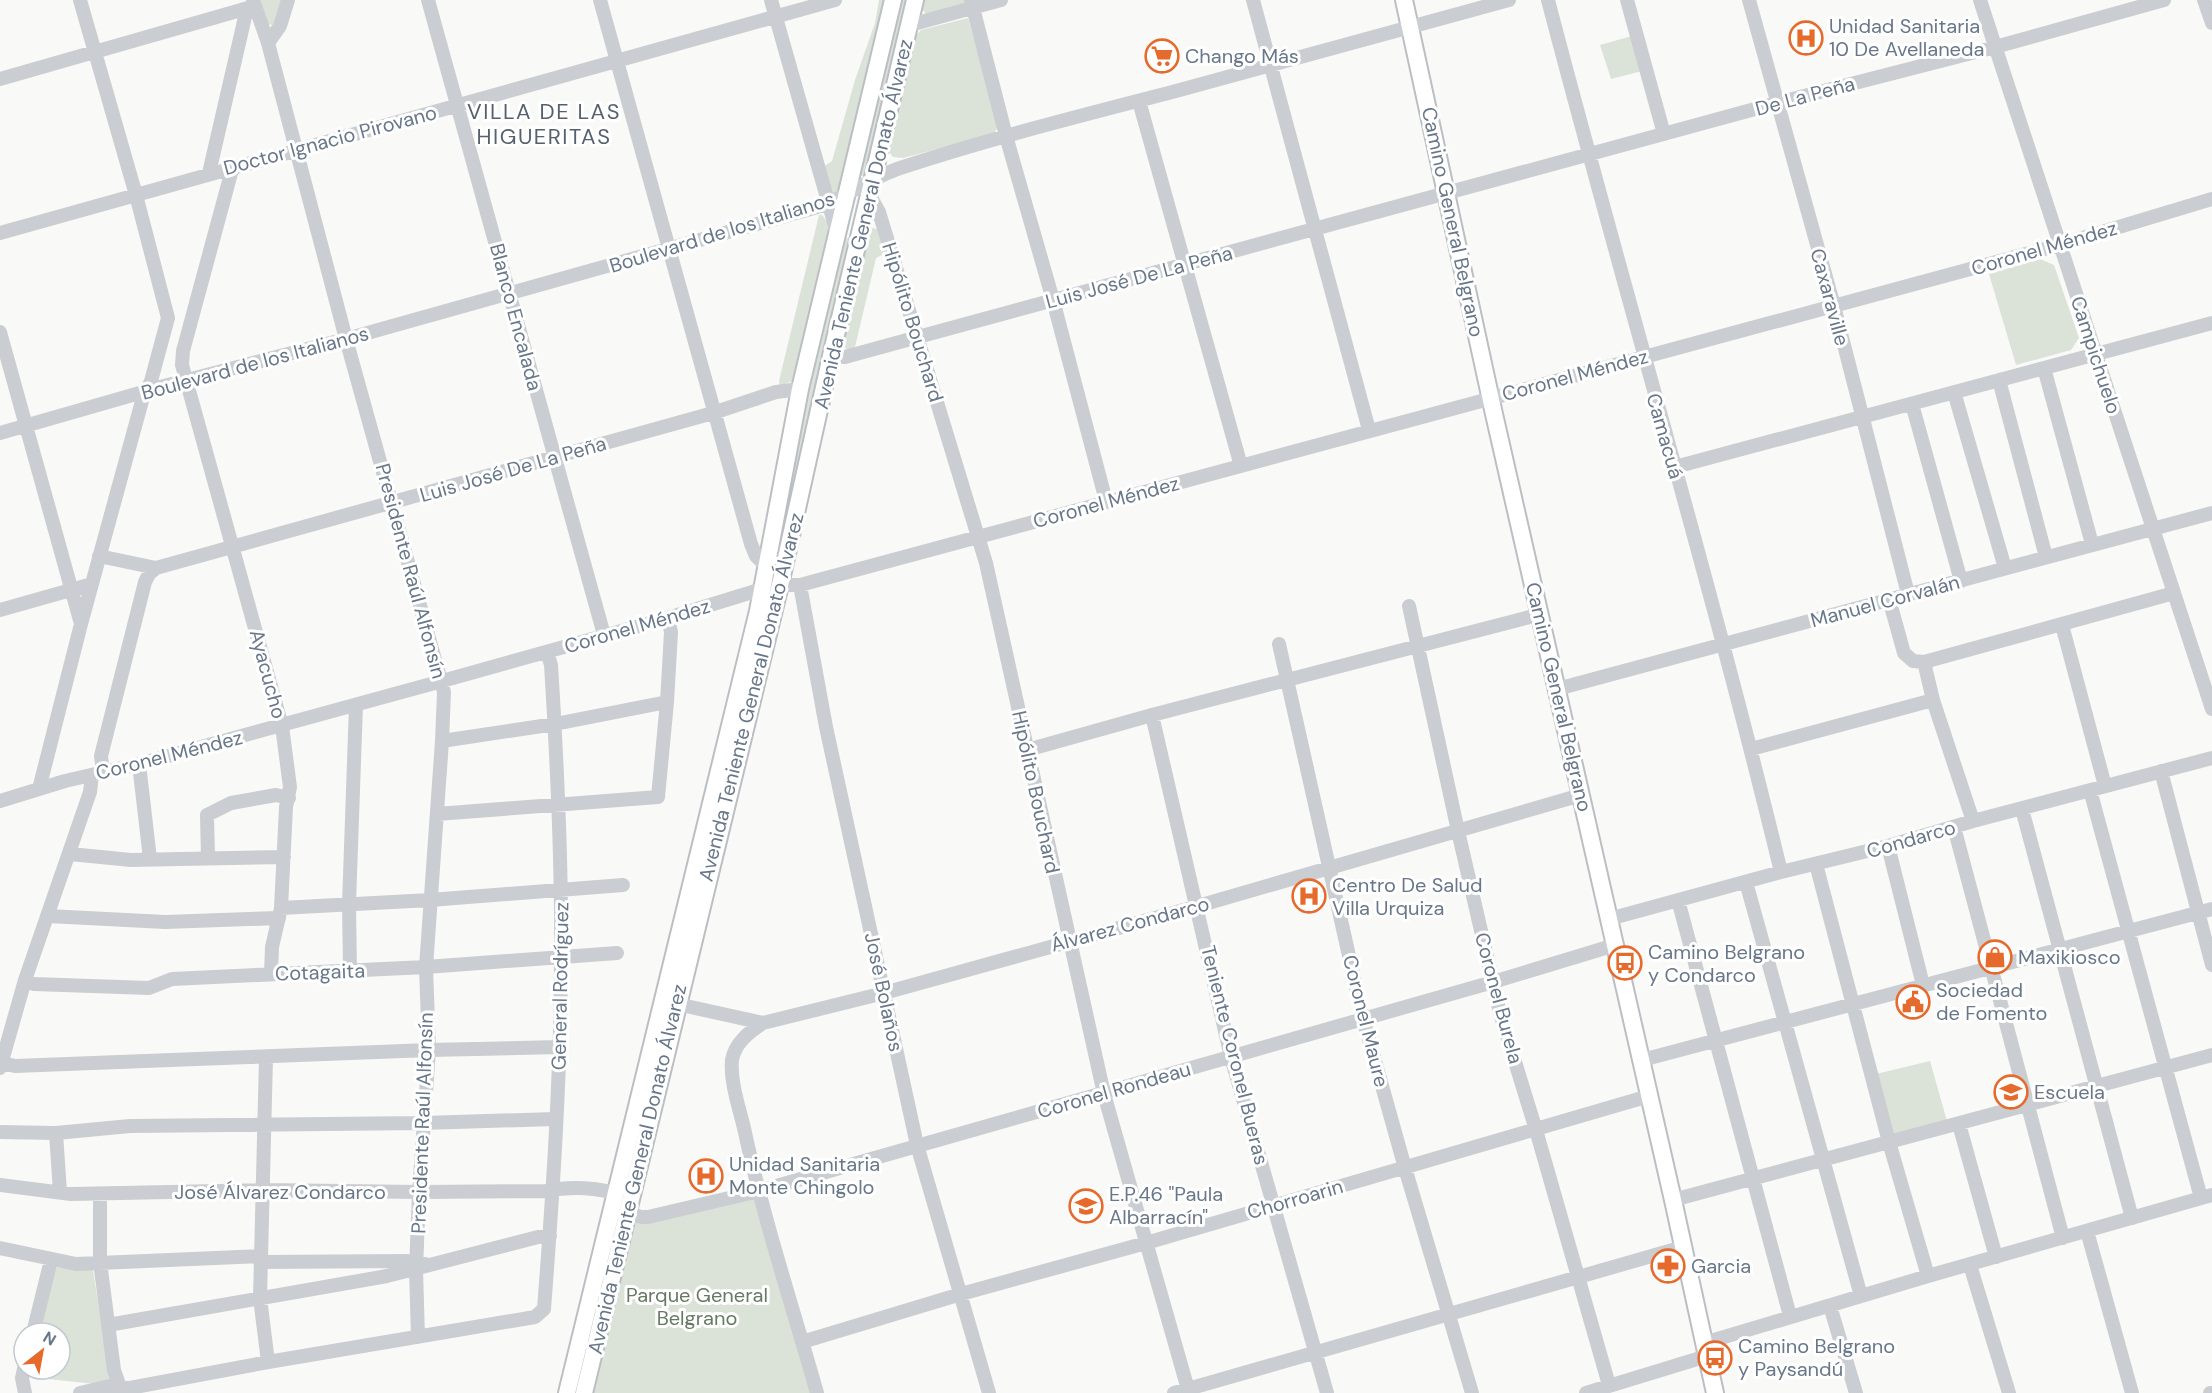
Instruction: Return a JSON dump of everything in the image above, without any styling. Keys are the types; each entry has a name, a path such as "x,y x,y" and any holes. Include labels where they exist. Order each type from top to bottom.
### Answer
{"main road":[{"name":"Avenida Teniente General Donato Álvarez","path":"584,1393 621,1202 767,567 800,389 893,0"},
{"name":"Avenida Teniente General Donato Álvarez","path":"567,1393 677,1004 780,585 915,0"},
{"name":"Camino General Belgrano","path":"1404,0 1491,398 1642,1060 1715,1393"}],"street":[{"path":"39,789 99,556 167,324 166,310 136,195 80,0"},
{"path":"268,43 280,26 288,0"},
{"name":"Blanco Encalada","path":"428,0 604,635"},
{"path":"600,0 751,544 756,556 767,567"},
{"path":"771,0 837,233"},
{"name":"Doctor Ignacio Pirovano","path":"0,232 834,0"},
{"path":"910,25 972,4 1001,0"},
{"path":"1253,0 1369,430"},
{"name":"Boulevard de los Italianos","path":"0,433 828,204 848,194 871,188 897,169 1006,136 1509,0"},
{"name":"Camacuá","path":"1548,0 1588,155 1751,749 1780,872"},
{"path":"1627,0 1664,134"},
{"name":"Caxaraville","path":"1749,0 1834,306 1908,594"},
{"name":"Campichuelo","path":"1980,0 2212,707"},
{"name":"De La Peña","path":"1447,194 2164,0"},
{"path":"2204,0 2212,23"},
{"path":"972,4 1106,501"},
{"path":"0,79 251,5"},
{"path":"209,173 245,17 251,5"},
{"name":"Presidente Raúl Alfonsín","path":"251,5 268,43 346,339 442,681 442,741 426,968 429,1050 418,1192 421,1266 418,1337"},
{"path":"1139,101 1241,466"},
{"name":"Ayacucho","path":"233,166 183,351 182,365 282,726 290,776 280,913 272,947 271,974"},
{"name":"Hipólito Bouchard","path":"871,188 986,563 1104,1094 1146,1243 1184,1392"},
{"name":"Luis José De La Peña","path":"831,356 845,357 1447,194"},
{"name":"Coronel Méndez","path":"0,801 282,726 668,618 762,589 780,585 800,585 2060,245 2212,199"},
{"path":"1675,467 2212,323"},
{"path":"0,332 81,624"},
{"path":"2044,368 2092,544"},
{"path":"2000,380 2046,557"},
{"name":"Luis José De La Peña","path":"99,556 152,571 232,546 713,413 776,392 800,389"},
{"path":"1954,392 2005,568"},
{"path":"1912,404 1961,581"},
{"name":"Manuel Corvalán","path":"1557,690 2212,513"},
{"path":"152,571 98,774 24,980 1,1065 559,1047"},
{"path":"0,610 92,584"},
{"name":"José Bolaños","path":"800,585 826,728 917,1145 989,1393"},
{"path":"1889,599 1904,653 1913,661 1924,662 2174,593"},
{"name":"Coronel Burela","path":"1409,606 1500,1013 1609,1386"},
{"path":"1027,750 1288,679 1541,614"},
{"path":"436,814 656,798 659,794 667,702 671,632 668,618"},
{"path":"2062,625 2105,786"},
{"name":"Coronel Maure","path":"1279,644 1363,1018 1472,1393"},
{"name":"General Rodríguez","path":"418,1337 535,1317 544,1309 553,1190 561,957 559,805 551,664 547,652"},
{"path":"1924,662 1973,821"},
{"path":"1751,749 1934,700"},
{"path":"442,741 555,724 667,702"},
{"path":"350,971 349,904 356,705"},
{"name":"Teniente Coronel Bueras","path":"1152,715 1198,906 1231,1057 1327,1393"},
{"name":"Condarco","path":"1609,919 2212,758"},
{"path":"139,764 150,859"},
{"path":"2161,771 2212,965"},
{"path":"1586,1393 1790,1316 2207,1197 2165,1068 2090,790"},
{"path":"208,858 207,815 231,803 276,795 289,798"},
{"name":"Álvarez Condarco","path":"677,1004 764,1023 884,993 1198,906 1581,795"},
{"path":"2022,809 2132,1218"},
{"path":"1954,827 2063,1238"},
{"path":"1888,846 1923,986"},
{"path":"70,854 131,860 284,857"},
{"path":"1816,864 1889,1142 1928,1276"},
{"path":"1746,882 1861,1296"},
{"path":"48,916 165,922 280,913 349,904 623,885"},
{"path":"1678,900 1790,1316"},
{"path":"1642,1060 1717,1042 2212,909"},
{"name":"Coronel Rondeau","path":"621,1202 648,1217 759,1191 1104,1094 1615,945"},
{"name":"Cotagaita","path":"24,980 34,984 149,988 172,979 426,968 617,953"},
{"path":"764,1023 749,1032 735,1049 732,1077 759,1191 817,1393"},
{"path":"1673,1200 2212,1054"},
{"path":"266,1057 260,1298 268,1362"},
{"name":"Chorroarin","path":"802,1342 1649,1096"},
{"path":"0,1132 56,1133 130,1126 423,1123 555,1119"},
{"path":"1959,1124 1996,1257"},
{"path":"56,1133 60,1192"},
{"name":"José Álvarez Condarco","path":"0,1185 100,1194 264,1190 418,1192 602,1190 621,1202"},
{"path":"100,1194 100,1262 114,1370 121,1390"},
{"path":"2087,1231 2132,1393"},
{"path":"108,1325 421,1266 550,1236"},
{"path":"1184,1392 1683,1247"},
{"path":"0,1248 76,1264 260,1259 421,1266"},
{"path":"36,1321 51,1260"},
{"path":"1970,1265 2009,1393"},
{"path":"1830,1306 1856,1393"},
{"path":"80,1393 110,1386 121,1390 418,1337"}],"green space":[{"path":"260,0 283,0 276,21 272,25 267,24"},
{"path":"879,0 887,0 842,186 835,194 831,193 823,167 832,161 855,80 875,23"},
{"path":"899,0 909,0 867,177 859,175"},
{"path":"924,0 965,0 964,3 926,14 922,9"},
{"path":"968,18 998,126 994,134 903,158 893,157 889,152 889,146 916,35 921,30"},
{"path":"1632,36 1642,71 1611,79 1600,45"},
{"path":"819,215 822,215 831,227 795,380 780,386 779,381"},
{"path":"871,228 878,229 886,253 876,258 855,347 848,350 840,344 868,231"},
{"path":"844,239 850,240 777,570 774,568 808,391"},
{"path":"2040,259 2054,265 2079,338 2071,350 2016,365 1989,274"},
{"path":"1930,1061 1947,1121 1892,1135 1876,1074"},
{"name":"Parque General Belgrano","path":"757,1197 812,1393 587,1393 628,1224"},
{"path":"53,1267 93,1270 110,1379 104,1385 66,1381 72,1381 72,1321 42,1321"}],"place":[{"name":"Unidad Sanitaria 10 De Avellaneda","path":"1806,38"},
{"name":"Chango Más","path":"1162,56"},
{"name":"Centro De Salud Villa Urquiza","path":"1309,896"},
{"name":"Maxikiosco","path":"1995,957"},
{"name":"Camino Belgrano y Condarco","path":"1625,963"},
{"name":"Sociedad de Fomento","path":"1913,1002"},
{"name":"Escuela","path":"2011,1092"},
{"name":"Unidad Sanitaria Monte Chingolo","path":"706,1176"},
{"name":"E.P.46 \"Paula Albarracín\"","path":"1086,1206"},
{"name":"Garcia","path":"1668,1266"},
{"name":"Camino Belgrano y Paysandú","path":"1715,1358"}],"district":[{"name":"VILLA DE LAS HIGUERITAS","path":"544,124"}]}
